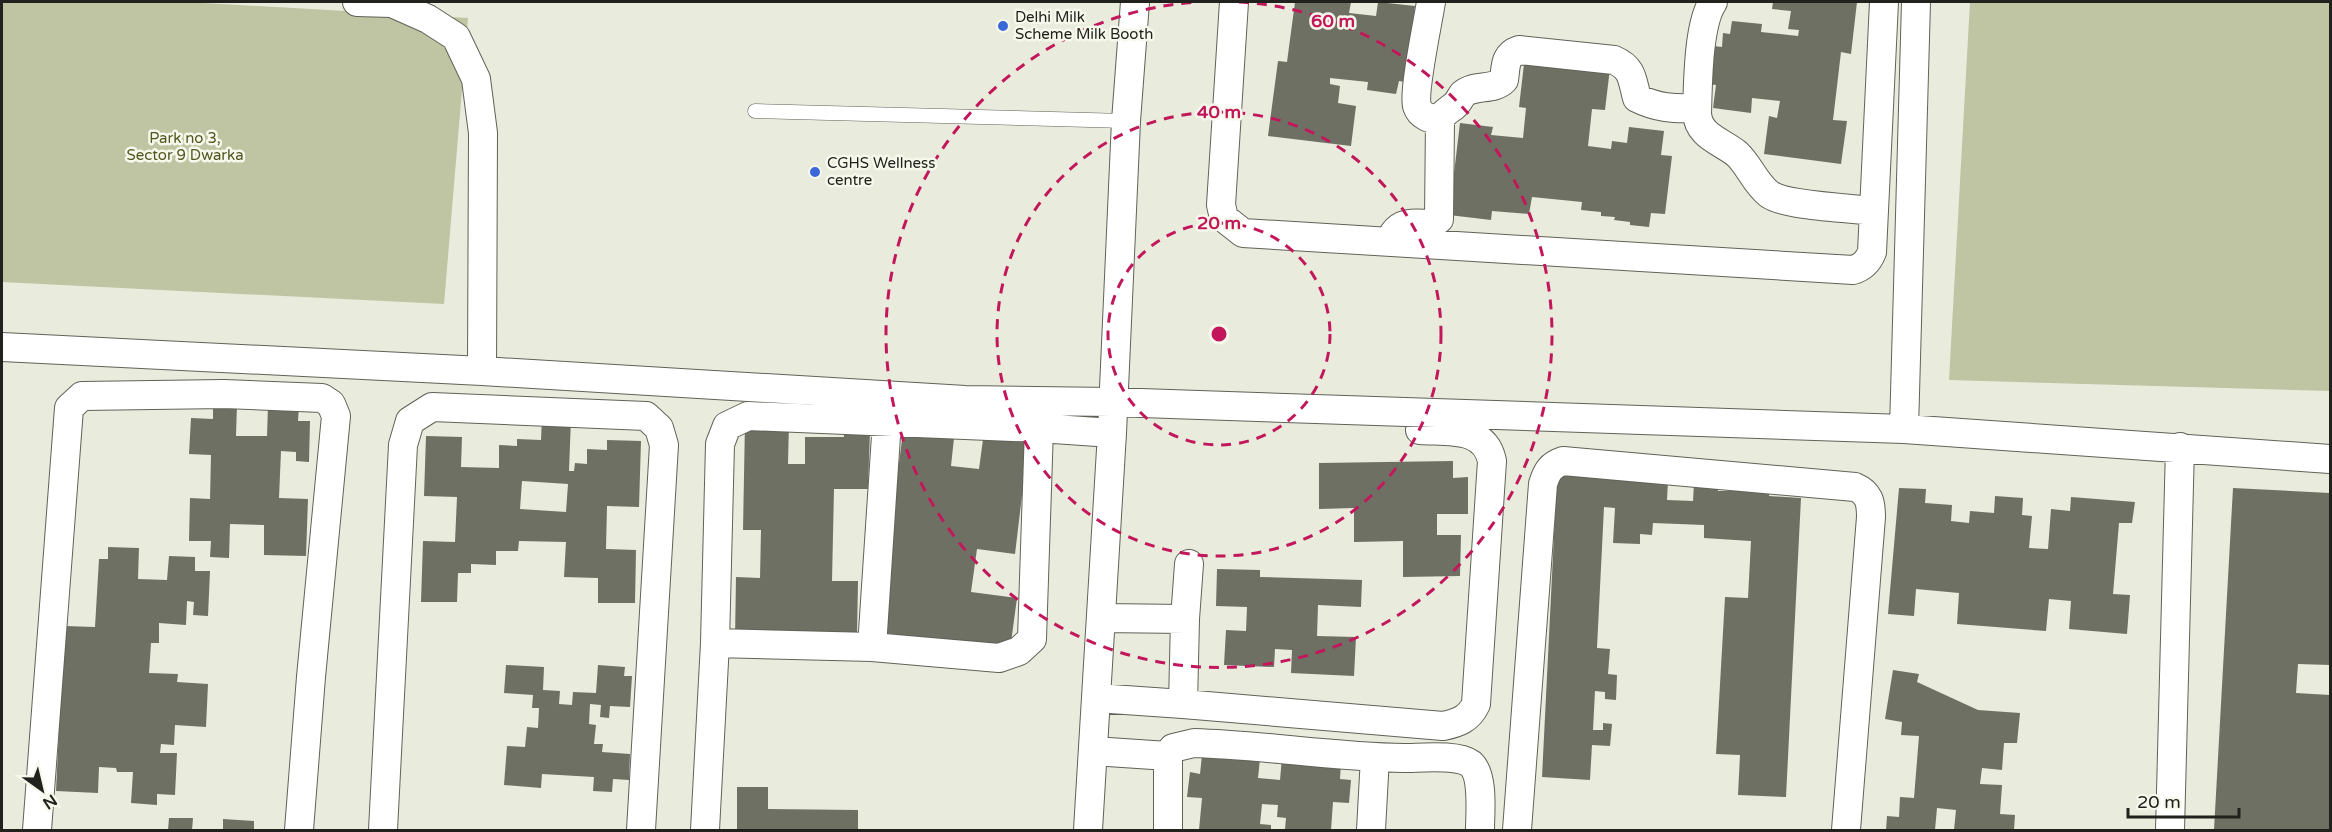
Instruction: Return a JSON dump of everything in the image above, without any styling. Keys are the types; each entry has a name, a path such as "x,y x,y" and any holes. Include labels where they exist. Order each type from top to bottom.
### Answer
{"street":[{"path":"357,2 392,3 428,19 456,37 476,79 483,133 482,371"},
{"path":"1088,831 1112,433 1126,121 1135,2"},
{"path":"1234,2 1221,205 1224,218 1243,233 1853,270 1862,267 1872,252 1884,2"},
{"path":"1431,2 1418,88 1418,107 1423,115 1433,120 1440,119"},
{"path":"1713,2 1707,11 1702,37 1697,108 1697,121 1701,129 1738,155 1769,194 1786,201 1874,211"},
{"path":"1904,429 1916,2"},
{"path":"1394,242 1394,233 1398,227 1408,224 1432,224 1438,219 1440,119 1442,114 1457,104 1463,94 1498,86 1504,80 1506,60 1518,50 1614,60 1625,65 1631,75 1637,98 1652,106 1672,109 1697,108"},
{"path":"2,347 482,371 965,400 1112,402 1904,429 2331,459"},
{"path":"224,394 228,358"},
{"path":"37,831 69,408 82,396 224,394 322,398 331,404 336,416 299,831"},
{"path":"383,831 403,445 410,421 432,407 646,416 659,428 664,445 641,831"},
{"path":"1096,698 1443,726 1464,720 1472,713 1476,704 1492,461 1485,443 1488,414"},
{"path":"705,831 715,643 720,444 727,426 748,416 1112,433"},
{"path":"872,647 887,421"},
{"path":"1328,424 1469,434 1485,443"},
{"path":"715,643 872,647 999,658 1020,651 1032,639 1039,428"},
{"path":"2170,831 2180,447"},
{"path":"1517,831 1543,484 1547,472 1554,464 1563,461 1854,487 1864,491 1871,504 1871,517 1846,831"},
{"path":"1184,704 1185,620 1189,564"},
{"path":"1101,618 1185,620"},
{"path":"1168,831 1168,756 1173,748 1194,743 1375,757 1453,758 1470,763 1476,771 1480,786 1480,831"},
{"path":"1093,751 1168,756"},
{"path":"1371,831 1375,757"}],"lane":[{"path":"754,111 1126,121"}],"green space":[{"name":"Park no 3, Sector 9 Dwarka","path":"2,2 186,2 468,18 444,304 2,282"},
{"path":"1970,2 2330,2 2330,391 1949,380"}],"building":[{"path":"1295,2 1351,2 1349,13 1376,16 1378,2 1415,6 1405,82 1399,81 1396,94 1367,90 1368,82 1330,78 1330,84 1340,86 1338,103 1356,106 1351,146 1268,136 1278,61 1287,62"},
{"path":"1773,2 1857,2 1851,54 1841,52 1833,120 1847,121 1841,164 1764,154 1769,116 1777,118 1780,101 1752,98 1751,113 1713,108 1716,85 1709,84 1714,46 1722,47 1723,33 1730,34 1732,21 1762,24 1761,32 1798,36 1799,30 1788,29 1791,11 1772,9"},
{"path":"1524,64 1610,68 1605,110 1592,109 1588,146 1611,149 1612,141 1627,143 1629,127 1664,131 1661,155 1672,156 1665,214 1651,213 1649,227 1630,225 1630,222 1614,220 1615,217 1601,216 1601,212 1581,210 1582,202 1532,197 1529,214 1492,211 1491,220 1449,215 1460,123 1493,127 1491,135 1523,138 1526,108 1519,107"},
{"path":"213,403 237,404 236,436 267,436 268,405 299,406 298,421 310,421 309,462 296,461 296,452 281,451 279,498 308,499 306,556 264,555 264,525 230,524 229,558 210,557 211,541 189,541 190,498 210,499 211,455 189,454 191,418 213,419"},
{"path":"542,417 571,418 569,471 574,471 575,463 587,464 587,449 607,450 607,440 641,441 639,507 607,506 606,549 636,550 635,603 598,603 598,578 564,577 566,542 519,541 518,551 496,551 496,565 471,564 471,573 458,573 457,602 421,602 423,541 455,542 457,497 424,496 426,436 462,437 461,467 499,468 499,445 517,446 517,439 541,440","holes":["522,481 568,484 566,512 520,509"]},
{"path":"745,422 789,422 788,464 805,464 805,437 844,437 844,431 870,431 868,489 834,489 832,581 858,581 857,635 735,639 736,577 760,578 761,530 743,530"},
{"path":"903,432 954,438 951,466 979,469 984,432 1029,437 1015,554 977,549 971,592 1017,598 1010,650 877,634"},
{"path":"1453,461 1453,478 1468,477 1468,514 1437,514 1437,535 1461,535 1460,576 1403,577 1403,541 1354,542 1354,508 1319,509 1319,463"},
{"path":"1557,475 1668,481 1667,500 1693,501 1694,482 1718,484 1718,491 1731,491 1732,484 1770,486 1769,496 1801,498 1786,797 1738,795 1740,755 1716,754 1725,597 1748,598 1751,541 1704,538 1704,525 1653,523 1652,535 1640,534 1640,544 1613,543 1615,508 1604,507 1597,648 1610,649 1608,674 1617,675 1616,700 1605,699 1605,692 1595,691 1593,730 1603,730 1603,723 1612,724 1610,746 1592,745 1590,780 1542,777"},
{"path":"1899,488 1926,489 1925,503 1952,505 1951,521 1969,523 1970,511 1994,513 1995,496 2023,498 2022,515 2032,516 2029,548 2048,549 2051,509 2070,511 2071,497 2135,502 2132,523 2119,523 2113,594 2130,595 2127,634 2069,629 2071,601 2049,599 2046,631 1957,624 1959,593 1916,589 1914,616 1888,614"},
{"path":"2233,488 2330,493 2330,665 2298,664 2296,693 2330,695 2330,830 2214,830"},
{"path":"108,547 139,548 138,579 167,580 169,556 195,557 195,571 210,571 208,616 193,615 194,602 187,601 186,625 159,623 159,643 151,643 149,673 178,674 177,682 208,684 206,727 175,725 174,745 161,744 160,753 177,753 175,795 157,794 157,805 131,803 133,772 117,772 116,768 99,767 98,793 56,791 64,626 95,627 99,559 108,559"},
{"path":"1217,569 1260,570 1260,577 1362,580 1361,607 1318,605 1317,636 1356,637 1354,676 1291,673 1292,650 1275,649 1274,667 1224,665 1226,630 1246,631 1247,607 1216,606"},
{"path":"506,665 544,667 543,690 560,691 559,704 572,705 573,692 596,693 598,665 625,667 624,676 632,676 630,707 610,706 609,718 600,717 601,705 590,704 589,724 596,725 594,744 603,744 602,752 630,754 629,780 613,779 612,792 593,791 594,777 542,774 541,788 504,785 507,746 525,747 527,727 538,728 539,708 532,708 533,695 504,693"},
{"path":"1893,670 1919,674 1917,682 1978,710 2020,713 2017,743 2004,743 2002,770 1982,768 1980,784 2002,785 2000,814 2015,815 2014,830 1954,830 1956,810 1937,808 1935,830 1886,830 1887,816 1899,817 1900,797 1914,798 1919,736 1901,735 1902,722 1885,719"},
{"path":"1202,755 1260,759 1258,778 1280,780 1282,757 1341,762 1340,779 1351,780 1349,803 1333,802 1331,830 1285,829 1286,818 1277,817 1278,805 1262,804 1260,824 1271,825 1271,830 1199,830 1202,798 1187,797 1190,772 1200,774"},
{"path":"737,787 768,787 768,809 858,810 858,830 737,830"},
{"path":"169,818 193,818 192,830 168,830"},
{"path":"223,819 254,821 254,830 223,830"}],"place":[{"name":"Delhi Milk Scheme Milk Booth","path":"1003,26"},
{"name":"CGHS Wellness centre","path":"815,172"}]}
